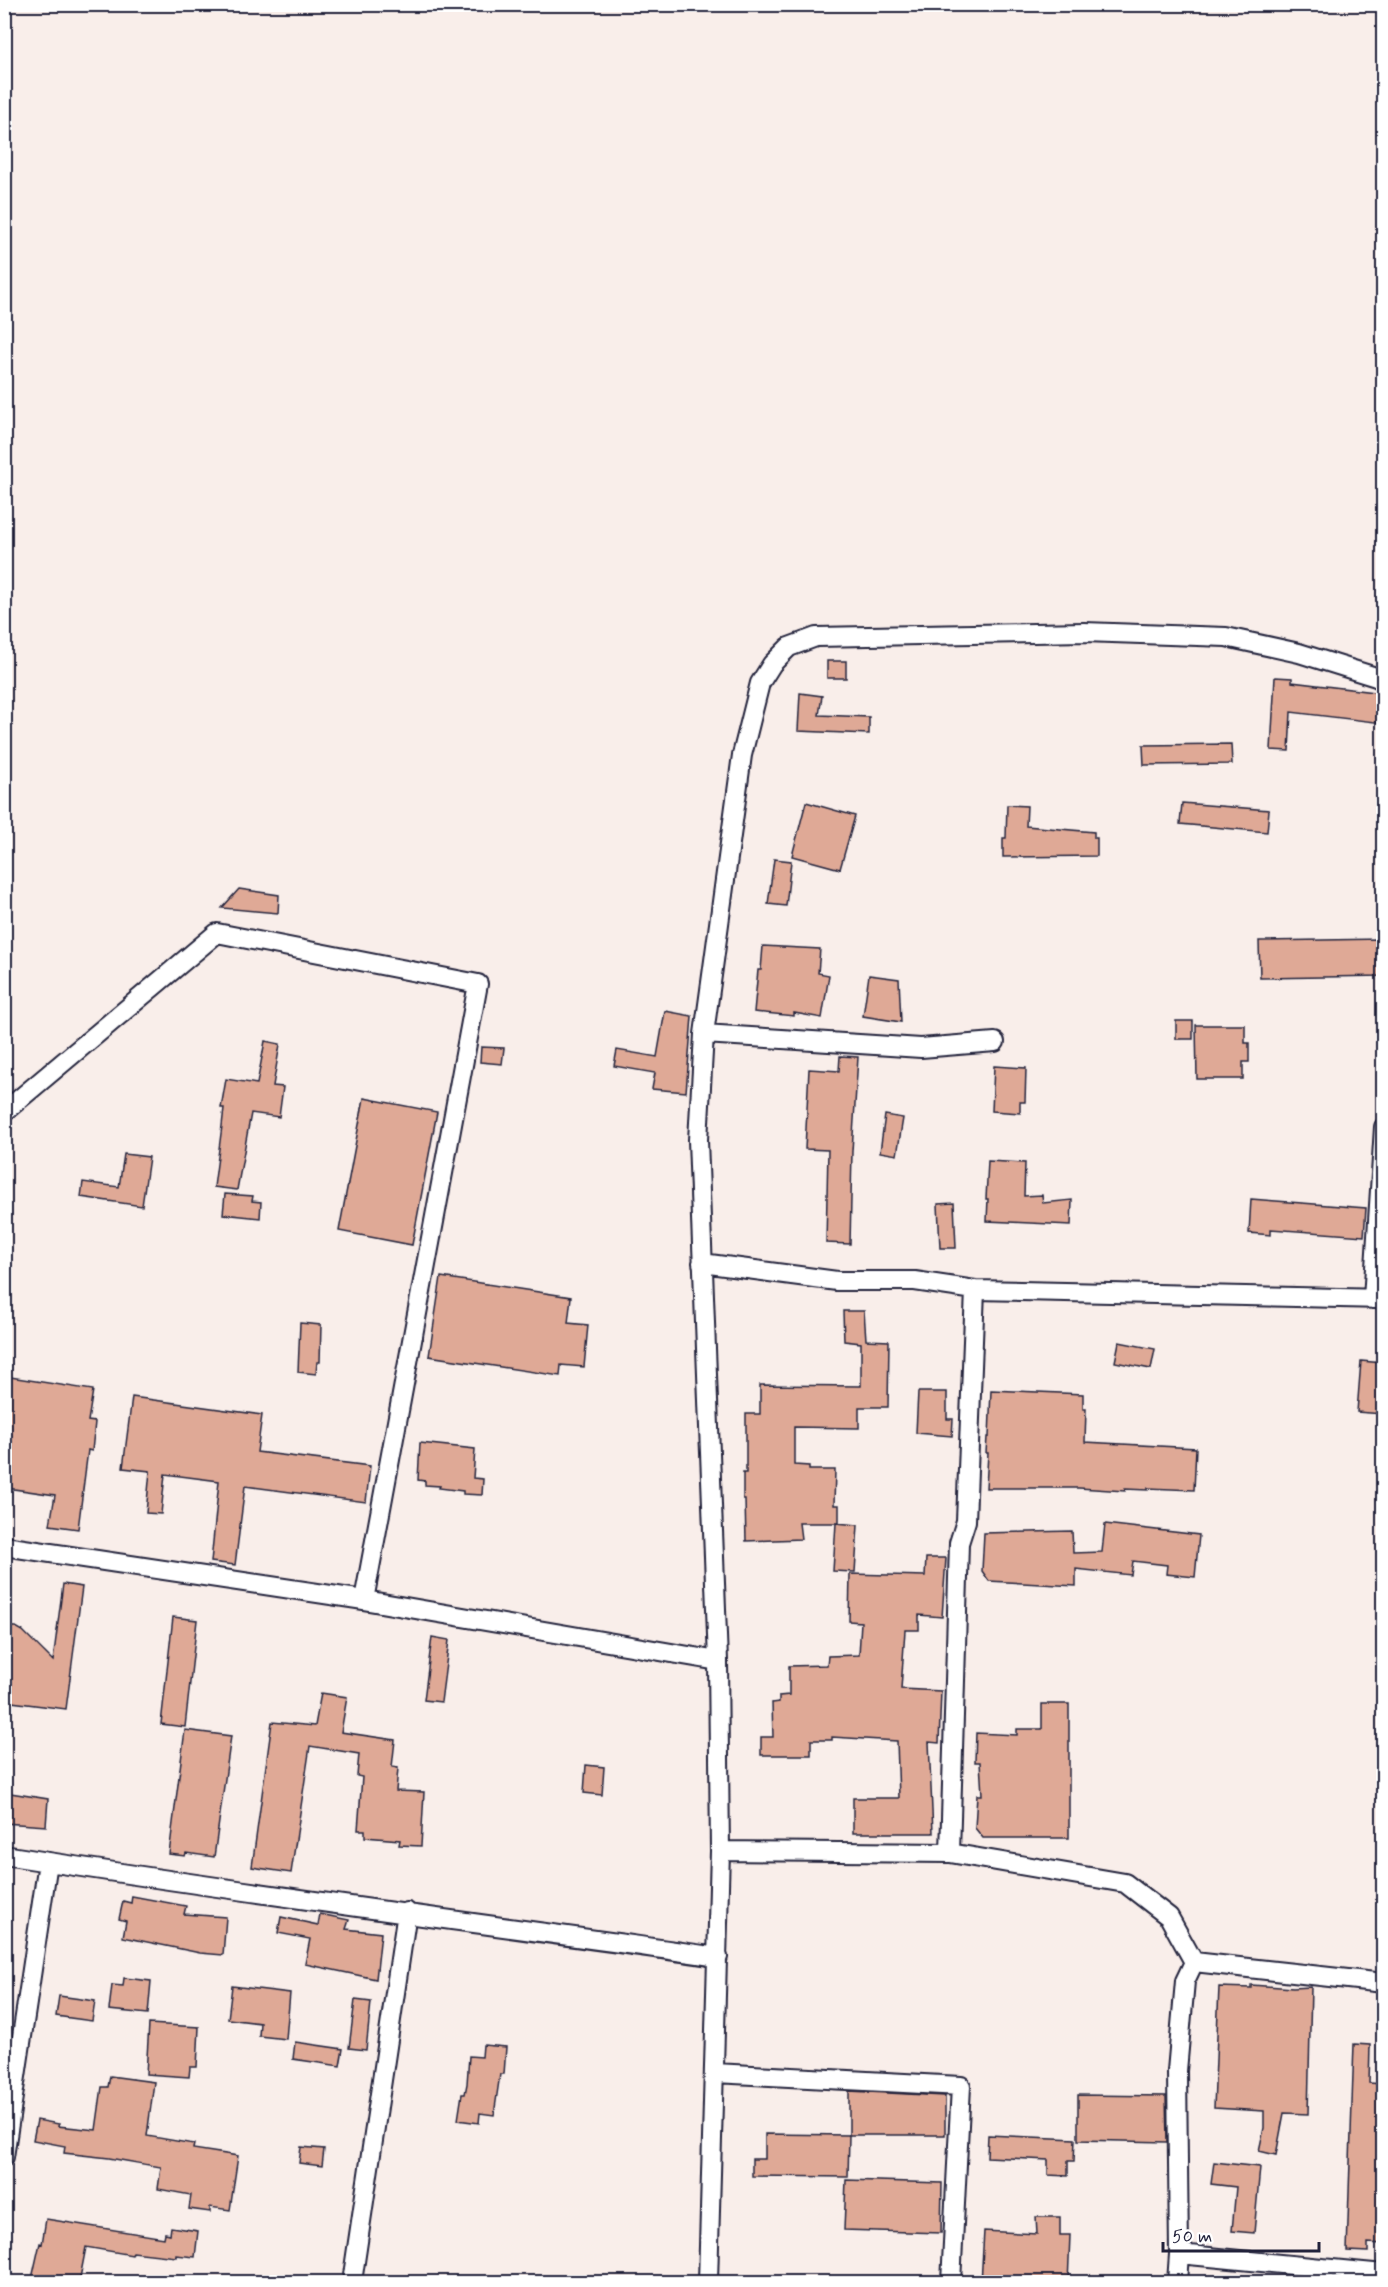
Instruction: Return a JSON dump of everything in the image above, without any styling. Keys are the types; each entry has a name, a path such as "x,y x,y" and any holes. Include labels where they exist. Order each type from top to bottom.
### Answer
{"street":[{"path":"708,2283 720,1851 718,1660 698,1140 704,1034 742,755 760,683 772,664 789,647 816,637 1084,632 1226,637 1299,653 1383,681"},
{"path":"4,1112 217,933 478,984 364,1600"},
{"path":"704,1034 921,1048 995,1042"},
{"path":"702,1263 837,1281 915,1281 975,1290 1378,1299 1383,1127"},
{"path":"950,1853 959,1543 966,1521 975,1290"},
{"path":"4,1546 364,1600 718,1660"},
{"path":"720,1851 950,1853 1125,1883 1169,1917 1194,1962"},
{"path":"4,1855 173,1882 407,1912 718,1957"},
{"path":"4,2157 48,1862"},
{"path":"352,2283 407,1912"},
{"path":"1194,1962 1383,1983"},
{"path":"1177,2283 1179,2254 1177,2071 1185,1981 1194,1962"},
{"path":"715,2073 961,2086 951,2283"},
{"path":"1179,2254 1383,2274"}],"building":[{"path":"827,661 846,661 846,678 827,678"},
{"path":"1275,677 1292,678 1292,682 1383,693 1383,723 1291,712 1289,751 1271,750"},
{"path":"800,693 822,696 819,715 869,717 869,734 798,731"},
{"path":"1231,744 1232,764 1144,765 1143,745"},
{"path":"806,802 855,816 840,869 792,856"},
{"path":"1182,803 1269,810 1267,832 1180,824"},
{"path":"1007,805 1027,806 1026,826 1094,832 1094,838 1097,838 1097,856 1003,857"},
{"path":"774,859 791,861 786,906 768,904"},
{"path":"239,889 279,895 278,913 222,908"},
{"path":"1382,939 1383,976 1260,978 1259,941"},
{"path":"763,946 820,949 818,973 829,975 822,1018 794,1013 794,1016 754,1012"},
{"path":"869,975 899,979 901,1022 863,1016"},
{"path":"665,1011 692,1016 686,1092 652,1089 655,1073 614,1066 617,1050 657,1057"},
{"path":"1176,1021 1193,1021 1193,1039 1176,1039"},
{"path":"1196,1025 1245,1025 1245,1043 1249,1043 1249,1062 1243,1062 1243,1079 1197,1079"},
{"path":"265,1041 280,1044 273,1086 283,1087 279,1117 251,1113 237,1190 214,1187 226,1079 257,1084"},
{"path":"481,1047 504,1048 502,1064 480,1062"},
{"path":"840,1056 858,1057 852,1151 850,1244 826,1243 828,1150 805,1149 809,1069 839,1071"},
{"path":"994,1066 1026,1068 1025,1102 1020,1102 1020,1113 992,1111"},
{"path":"364,1098 437,1112 412,1245 339,1231"},
{"path":"885,1115 903,1118 897,1155 880,1152"},
{"path":"124,1154 149,1157 142,1206 81,1197 83,1182 119,1187"},
{"path":"988,1161 1025,1163 1024,1196 1042,1195 1043,1203 1072,1200 1071,1225 987,1221"},
{"path":"225,1194 253,1196 252,1201 261,1202 260,1218 223,1214"},
{"path":"1251,1199 1366,1208 1364,1236 1271,1229 1271,1235 1249,1233"},
{"path":"954,1203 956,1248 940,1248 938,1204"},
{"path":"441,1277 571,1297 568,1323 588,1325 584,1367 561,1365 560,1376 429,1356"},
{"path":"843,1311 864,1311 866,1340 889,1341 888,1407 859,1407 859,1428 794,1427 794,1465 809,1466 809,1470 835,1470 834,1505 839,1505 839,1523 799,1523 801,1539 746,1541 743,1473 746,1473 746,1414 760,1414 760,1385 861,1386 861,1343 844,1341"},
{"path":"300,1323 321,1325 320,1362 317,1362 316,1374 298,1372"},
{"path":"1119,1342 1155,1349 1151,1369 1115,1362"},
{"path":"1361,1361 1383,1363 1383,1414 1357,1412"},
{"path":"4,1376 93,1390 88,1421 95,1422 92,1451 88,1450 78,1529 50,1525 55,1495 7,1488 12,1452 4,1451"},
{"path":"991,1390 1083,1394 1083,1409 1086,1409 1085,1442 1196,1448 1194,1490 986,1488"},
{"path":"918,1392 947,1392 947,1419 953,1419 952,1436 916,1433"},
{"path":"132,1397 262,1415 257,1452 370,1466 366,1502 245,1486 235,1565 211,1562 219,1481 165,1474 161,1514 146,1513 150,1471 123,1468"},
{"path":"420,1443 475,1449 473,1478 483,1479 482,1495 463,1494 463,1491 425,1485 425,1481 418,1480"},
{"path":"836,1523 858,1525 855,1572 833,1571"},
{"path":"1105,1524 1199,1535 1195,1577 1166,1574 1167,1565 1133,1561 1131,1575 1076,1569 1076,1586 989,1581 982,1571 984,1533 1072,1531 1073,1553 1102,1552"},
{"path":"926,1558 946,1558 942,1617 919,1615 919,1630 905,1630 901,1689 941,1691 939,1743 929,1742 933,1833 853,1833 853,1798 899,1798 897,1741 832,1737 832,1740 811,1740 811,1755 761,1755 761,1737 773,1737 772,1703 779,1702 779,1696 789,1695 789,1666 827,1665 828,1656 859,1655 861,1622 849,1621 850,1574 925,1576"},
{"path":"63,1584 82,1587 66,1709 4,1701 4,1627 16,1627 23,1631 53,1661"},
{"path":"173,1617 197,1620 185,1727 161,1724"},
{"path":"432,1637 449,1640 441,1702 424,1700"},
{"path":"321,1693 347,1697 341,1732 395,1740 392,1767 398,1768 396,1791 424,1792 421,1846 399,1845 400,1840 365,1837 365,1830 358,1830 362,1777 357,1776 359,1754 310,1746 291,1873 252,1867 272,1722 315,1726"},
{"path":"1042,1704 1069,1704 1069,1838 983,1838 975,1828 977,1795 982,1795 980,1762 975,1762 976,1733 1017,1735 1017,1729 1042,1729"},
{"path":"185,1730 231,1736 214,1857 186,1853 185,1856 169,1854"},
{"path":"586,1765 604,1767 602,1795 584,1793"},
{"path":"4,1792 48,1799 46,1826 4,1823"},
{"path":"132,1896 186,1906 184,1914 226,1917 223,1955 200,1953 123,1937 126,1921 119,1919 123,1901 131,1903"},
{"path":"320,1914 349,1920 346,1929 381,1933 376,1979 305,1964 310,1939 278,1933 281,1917 318,1925"},
{"path":"124,1978 151,1981 148,2014 109,2010 112,1985 123,1986"},
{"path":"1251,1985 1311,1987 1308,2114 1284,2113 1276,2155 1259,2151 1264,2128 1264,2111 1214,2108 1219,1987 1251,1988"},
{"path":"232,1986 290,1993 286,2039 259,2036 260,2023 228,2019"},
{"path":"59,1996 95,2001 92,2021 56,2016"},
{"path":"355,2000 371,2002 366,2050 349,2048"},
{"path":"149,2024 199,2027 197,2067 190,2067 189,2077 146,2074"},
{"path":"295,2042 343,2049 340,2066 293,2059"},
{"path":"1354,2044 1370,2045 1369,2083 1383,2084 1383,2244 1368,2243 1368,2252 1347,2251"},
{"path":"483,2045 506,2047 504,2074 500,2074 494,2115 480,2113 479,2123 458,2120 462,2094 465,2094 467,2084 469,2056 482,2057"},
{"path":"110,2076 154,2082 147,2136 194,2144 193,2149 238,2156 230,2210 210,2207 210,2212 189,2209 191,2195 158,2189 161,2167 64,2153 65,2146 33,2140 37,2120 59,2124 58,2126 96,2130 102,2087 108,2087"},
{"path":"849,2091 945,2096 945,2135 849,2135"},
{"path":"1078,2095 1166,2096 1167,2142 1078,2140"},
{"path":"765,2134 849,2135 848,2177 752,2176 752,2159 765,2159"},
{"path":"988,2135 1075,2139 1074,2161 1068,2161 1068,2176 1048,2175 1048,2160 987,2157"},
{"path":"301,2147 324,2149 322,2166 299,2163"},
{"path":"1214,2162 1260,2167 1254,2233 1232,2231 1236,2187 1211,2184"},
{"path":"846,2180 942,2183 941,2233 844,2230"},
{"path":"1036,2217 1060,2217 1060,2235 1070,2235 1068,2283 981,2283 984,2231 1037,2234"},
{"path":"46,2219 164,2238 165,2233 170,2234 171,2227 198,2231 195,2257 133,2252 132,2255 86,2247 79,2283 31,2283 40,2243 42,2244"}]}
